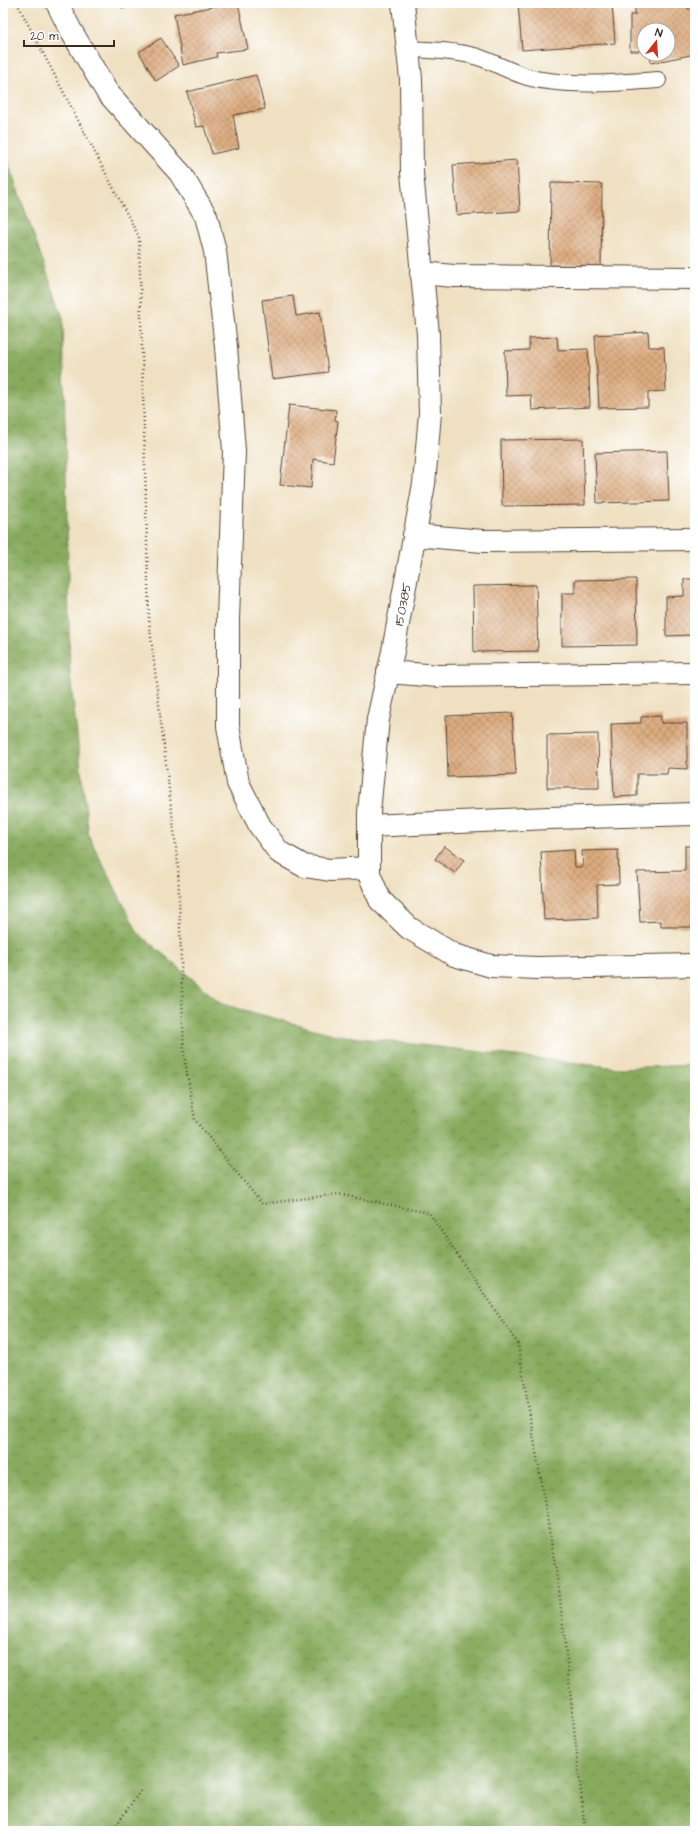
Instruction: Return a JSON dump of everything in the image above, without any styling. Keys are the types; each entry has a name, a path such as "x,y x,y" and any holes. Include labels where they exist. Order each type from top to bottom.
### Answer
{"street":[{"path":"57,3 70,29 107,92 180,173 206,216 215,252 226,347 234,451 228,619 228,726 238,783 260,826 279,852 304,866 330,870 369,868"},
{"name":"150385","path":"404,3 411,79 412,173 428,334 430,413 424,484 378,720 369,812 369,874 380,900 409,928 454,955 491,966 537,968 695,965"},
{"path":"421,272 454,276 695,278"},
{"path":"414,535 483,541 695,539"},
{"path":"388,672 438,676 695,673"},
{"path":"369,826 549,818 695,814"}],"lane":[{"path":"408,49 432,50 477,57 514,73 540,80 601,84 658,80"}],"path":[{"path":"17,3 139,237 149,620 178,865 184,1055 195,1120 262,1204 338,1194 429,1213 518,1344 559,1589 585,1829 587,1831"},
{"path":"112,1831 141,1790"}],"green space":[{"path":"3,148 63,318 70,675 89,837 138,933 222,1004 336,1035 618,1068 695,1065 695,1831 3,1831"}],"building":[{"path":"121,3 140,3 140,4 122,8"},
{"path":"238,3 248,49 216,53 217,57 183,65 174,14"},
{"path":"475,3 499,3 498,6"},
{"path":"518,3 612,3 615,43 522,50"},
{"path":"635,3 688,3 688,9 695,9 695,54 676,58 676,22 636,22 636,51 630,51 630,15 635,15"},
{"path":"161,38 179,66 156,81 139,52"},
{"path":"256,75 265,109 233,115 239,148 212,154 204,126 196,127 187,92"},
{"path":"517,160 520,211 457,215 453,165"},
{"path":"551,183 602,184 601,266 550,265"},
{"path":"293,296 296,316 320,312 328,372 272,379 262,300"},
{"path":"648,332 649,347 664,347 666,391 648,392 648,407 599,408 595,335"},
{"path":"557,337 558,350 588,349 590,407 532,410 531,395 506,396 505,351 529,350 529,338"},
{"path":"289,405 336,410 335,420 338,421 333,462 313,459 311,488 280,485"},
{"path":"583,439 585,505 502,506 501,440"},
{"path":"667,451 669,501 597,503 595,453"},
{"path":"693,570 695,570 695,646 692,646 692,635 666,636 666,597 684,596 684,579 693,579"},
{"path":"636,579 637,645 562,646 562,593 575,593 575,580"},
{"path":"536,585 538,651 474,652 473,586"},
{"path":"512,713 516,775 448,777 446,716"},
{"path":"661,716 661,723 687,723 687,769 668,768 667,774 637,774 637,796 614,797 611,724 641,723 641,717"},
{"path":"598,734 599,788 547,788 547,735"},
{"path":"444,846 464,860 455,873 435,859"},
{"path":"685,846 695,846 695,927 661,927 661,921 640,922 637,872 685,871"},
{"path":"574,850 575,867 583,867 582,851 618,850 619,884 597,885 598,918 544,920 541,852"}]}
